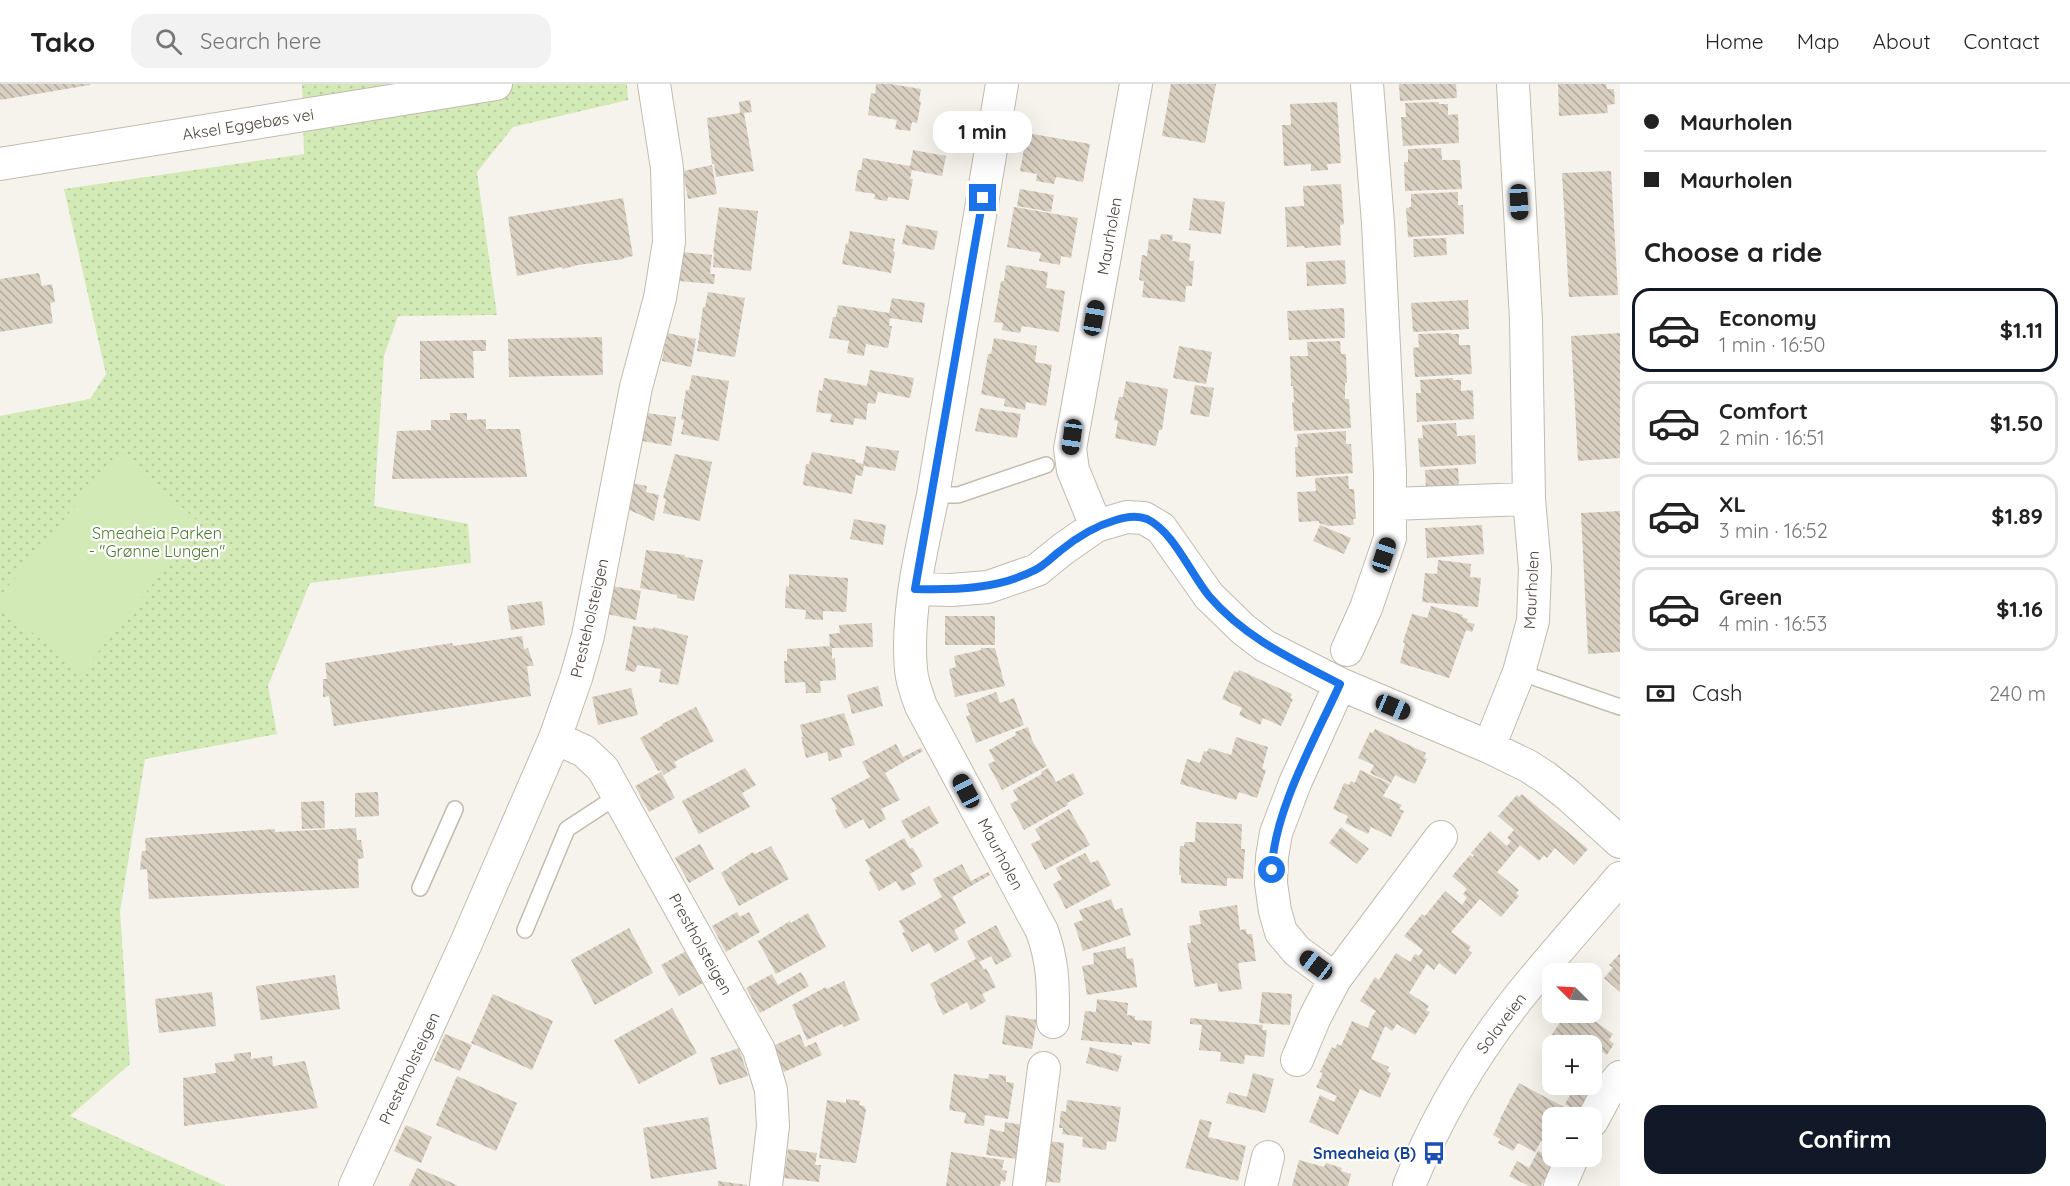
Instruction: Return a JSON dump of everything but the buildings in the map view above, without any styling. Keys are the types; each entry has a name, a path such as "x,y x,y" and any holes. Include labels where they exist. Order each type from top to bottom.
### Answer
{"street":[{"name":"Aksel Eggebøs vei","path":"0,164 496,84"},
{"name":"Presteholsteigen","path":"355,1186 467,941 555,738 588,636 636,387 660,298 669,242 667,168 654,84"},
{"name":"Maurholen","path":"1002,84 915,589 910,643 911,673 921,706 1042,931 1050,955 1053,1022"},
{"name":"Maurholen","path":"1096,526 1073,470 1070,449 1136,84"},
{"path":"1347,650 1366,608 1390,538 1391,504 1378,223 1367,84"},
{"name":"Maurholen","path":"1489,747 1519,672 1533,621 1535,568 1529,499 1526,320 1513,84"},
{"path":"1391,504 1529,499"},
{"path":"915,589 951,590 988,587 1036,570 1096,526 1127,517 1144,518 1161,528 1209,596 1243,630 1265,646 1340,684 1489,747 1545,777 1620,842"},
{"path":"1335,979 1297,951 1281,932 1271,883 1276,833 1295,783 1340,684"},
{"name":"Prestholsteigen","path":"555,738 584,751 603,769 759,1050 771,1090 773,1126 766,1186"},
{"path":"1297,1060 1315,1017 1335,979 1441,837"},
{"name":"Solaveien","path":"1408,1186 1436,1124 1474,1059 1519,998 1620,878"},
{"path":"1029,1186 1044,1068"},
{"path":"1599,1107 1608,1091 1620,1077"},
{"path":"1560,1186 1568,1167"}],"lane":[{"path":"933,495 958,495 1046,465"},
{"path":"1519,672 1620,708"},
{"path":"525,930 567,829 619,795"},
{"path":"420,888 455,809"}],"green space":[{"name":"Smeaheia Parken - \"Grønne Lungen\"","path":"302,84 627,84 628,100 513,127 477,172 497,315 398,316 384,356 374,506 468,524 471,563 310,583 268,686 277,734 145,759 120,911 130,1064 70,1116 226,1186 0,1186 0,416 90,399 106,374 64,189 304,154"},
{"path":"119,453 201,524 82,672 0,607 0,596"}],"place":[{"name":"Smeaheia (B)","path":"1434,1153"}],"route":[{"path":"983,198 915,589 951,590 988,587 1036,570 1096,526 1127,517 1144,518 1161,528 1209,596 1243,630 1265,646 1340,684 1295,783 1276,833 1272,870"}]}
